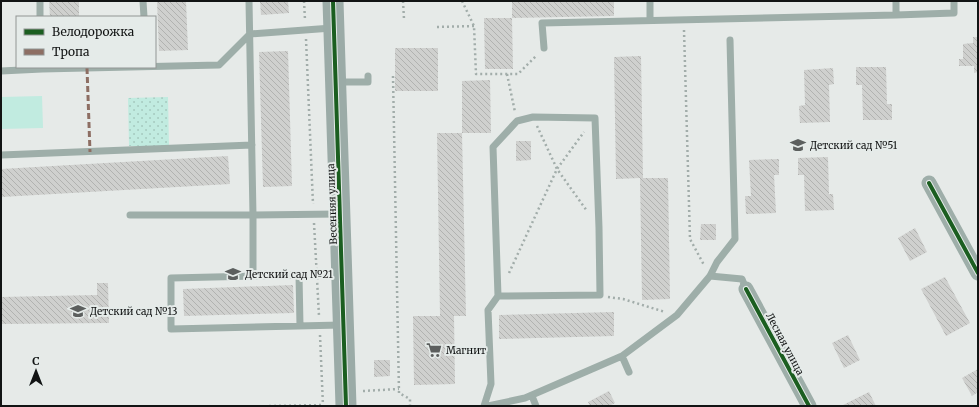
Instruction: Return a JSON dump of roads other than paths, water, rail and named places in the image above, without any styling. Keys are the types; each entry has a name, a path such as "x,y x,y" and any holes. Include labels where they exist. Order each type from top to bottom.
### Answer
{"street":[{"name":"Весенняя улица","path":"333,1 346,399"},
{"path":"929,183 978,273"},
{"name":"Лесная улица","path":"746,289 809,406"}],"lane":[{"path":"40,1 40,16"},
{"path":"143,1 144,16"},
{"path":"249,1 253,276"},
{"path":"650,1 650,20"},
{"path":"896,1 896,16"},
{"path":"544,48 542,23 896,16 954,13 954,1"},
{"path":"156,67 219,65 250,34 334,28"},
{"path":"488,406 532,396 622,356 677,315 710,276 717,262 735,239 730,40"},
{"path":"1,72 42,68"},
{"path":"336,82 368,82 368,76"},
{"path":"484,406 491,384 488,310 498,296 493,147 516,121 533,117 595,118 600,295 498,296"},
{"path":"1,155 252,145"},
{"path":"130,215 340,214"},
{"path":"300,326 299,275 171,278 171,329 344,325"},
{"path":"710,276 742,279 746,289"},
{"path":"622,356 629,372"},
{"path":"532,396 536,406"}],"place":[{"name":"Детский сад №51","path":"798,145"},
{"name":"Детский сад №21","path":"233,274"},
{"name":"Детский сад №13","path":"78,311"},
{"name":"Магнит","path":"434,350"}]}
